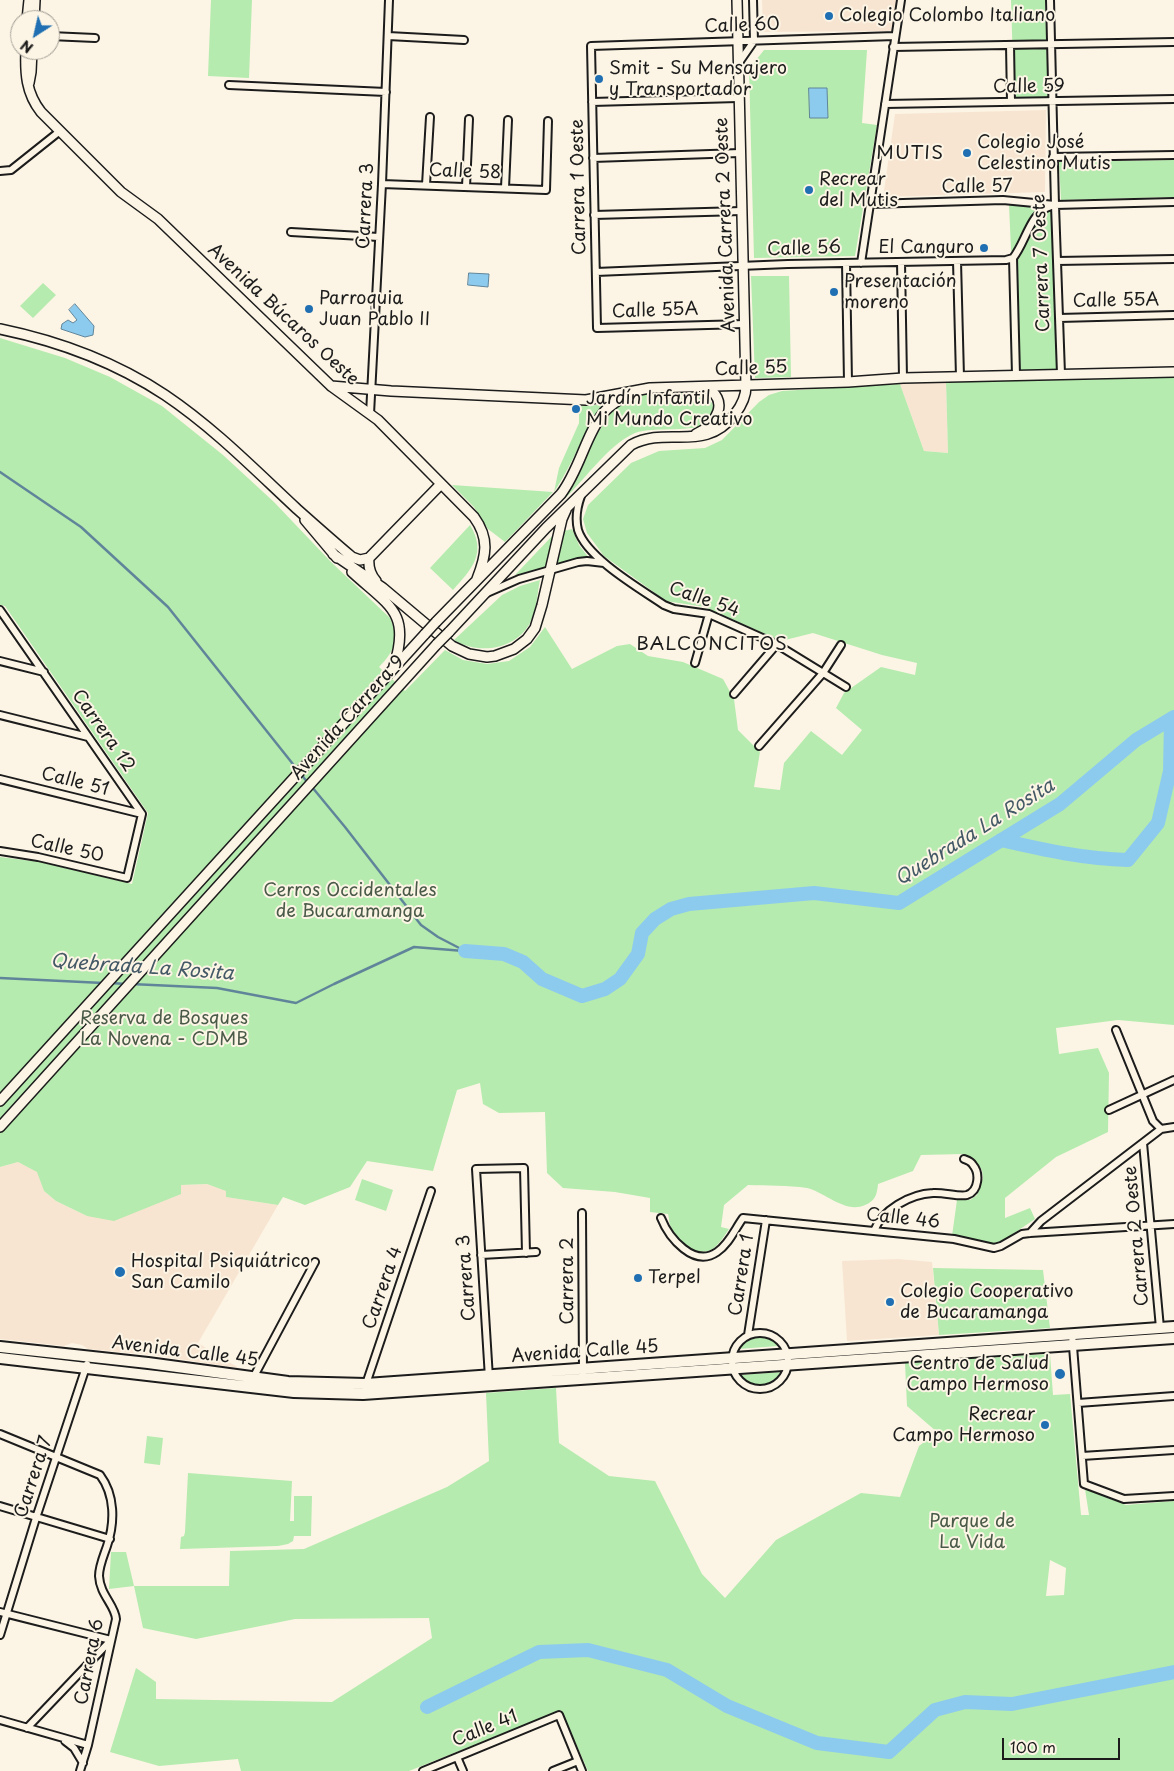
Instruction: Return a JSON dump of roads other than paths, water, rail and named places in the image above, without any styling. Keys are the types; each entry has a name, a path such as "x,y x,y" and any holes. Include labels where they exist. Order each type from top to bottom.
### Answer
{"main road":[{"name":"Avenida Carrera 2 Oeste","path":"737,0 746,386"},
{"path":"26,60 28,88"},
{"path":"28,88 32,60"},
{"name":"Avenida Búcaros Oeste","path":"28,88 36,107 121,192 158,218 331,386 370,414 474,517 482,530 486,547 477,579"},
{"path":"0,328 60,344 93,357 132,375 164,394 237,452 298,510 352,557 360,560 370,558"},
{"name":"Calle 55","path":"331,386 371,390 586,400 636,390 848,382 903,378 1174,372"},
{"name":"Avenida Carrera 9","path":"0,1127 437,644 618,456 638,441 654,438 687,438 709,434 718,430 727,424 744,400 746,386"},
{"path":"687,438 704,431 711,425 718,412 719,401 716,394 704,387"},
{"name":"Avenida Carrera 9","path":"0,1101 436,622 548,508 565,488 596,425 605,411 615,402 636,390"},
{"path":"384,588 368,568 370,558 442,484"},
{"path":"334,554 384,588 452,646 469,654 487,657 496,656 514,649 531,634 538,621 562,519 568,507"},
{"path":"298,510 312,530 334,554 397,616 401,634 400,645 391,671"},
{"name":"Avenida Calle 45","path":"0,1347 87,1362 252,1382 314,1394 363,1394 489,1380 1072,1339 1174,1327"},
{"name":"Avenida Calle 45","path":"1072,1339 1174,1338"},
{"name":"Avenida Calle 45","path":"0,1358 87,1362"},
{"name":"Avenida Calle 45","path":"252,1382 366,1384 489,1380"}],"street":[{"name":"Carrera 3","path":"370,414 389,0"},
{"path":"738,64 754,41 753,0"},
{"path":"861,263 901,0"},
{"name":"Carrera 7 Oeste","path":"1050,0 1054,205 1061,374"},
{"path":"60,36 95,38"},
{"path":"388,36 464,40"},
{"name":"Calle 60","path":"591,46 895,36"},
{"path":"894,47 1174,42"},
{"path":"1010,45 1011,102"},
{"name":"Carrera 1 Oeste","path":"591,46 597,328"},
{"path":"229,85 386,92"},
{"path":"592,102 738,98"},
{"name":"Calle 59","path":"885,104 1174,99"},
{"path":"426,185 430,117"},
{"path":"466,187 469,119"},
{"path":"505,188 508,120"},
{"name":"Calle 58","path":"382,184 546,190 548,121"},
{"path":"0,171 8,171 15,167 60,131"},
{"path":"593,158 740,154"},
{"path":"1053,157 1174,155"},
{"name":"Calle 57","path":"870,204 1003,200 1054,205 1174,202"},
{"path":"1016,375 1013,258 1021,248 1038,213 1054,205"},
{"path":"594,215 742,211"},
{"path":"291,232 379,237"},
{"name":"Calle 56","path":"596,272 846,263 1006,260 1013,258"},
{"path":"1057,261 1174,259"},
{"path":"957,261 960,377"},
{"path":"902,262 903,378"},
{"path":"846,263 848,382"},
{"name":"Calle 55A","path":"1059,318 1174,315"},
{"name":"Calle 55A","path":"597,328 745,324"},
{"name":"Calle 54","path":"582,492 577,511 578,529 586,544 605,563 664,605 674,609 709,614 777,644 846,688"},
{"path":"482,596 519,579 583,561 605,563"},
{"name":"Carrera 12","path":"1,610 142,814"},
{"path":"695,662 709,614"},
{"path":"734,694 777,644"},
{"path":"759,746 823,674 840,645"},
{"path":"0,661 44,672"},
{"path":"0,715 88,737"},
{"name":"Calle 51","path":"0,779 142,814"},
{"name":"Calle 50","path":"0,851 38,856 127,878 142,814"},
{"path":"1116,1030 1152,1121 1161,1129"},
{"path":"1109,1110 1174,1080"},
{"path":"1030,1233 1041,1222 1161,1129 1174,1127"},
{"name":"Carrera 2 Oeste","path":"1143,1143 1160,1328"},
{"path":"874,1231 881,1217 888,1211 917,1196 932,1193 962,1195 970,1193 975,1188 978,1175 974,1165 964,1158"},
{"name":"Carrera 3","path":"489,1380 476,1169 524,1168 526,1253"},
{"name":"Carrera 4","path":"363,1394 432,1191"},
{"name":"Carrera 2","path":"582,1213 583,1373"},
{"name":"Calle 46","path":"661,1218 670,1234 685,1249 696,1256 704,1257 714,1254 724,1246 743,1218 954,1239 994,1248 1022,1234 1174,1224"},
{"name":"Carrera 1","path":"748,1335 766,1220"},
{"path":"481,1255 536,1252"},
{"path":"252,1382 315,1262"},
{"path":"755,1333 769,1334 781,1342 788,1359 783,1376 778,1382 764,1388 750,1387 744,1384 739,1379 732,1362 737,1345 748,1335 755,1333"},
{"path":"1072,1339 1084,1484 1124,1500 1174,1496"},
{"name":"Carrera 7","path":"0,1634 3,1613 87,1362"},
{"path":"1078,1403 1174,1396"},
{"path":"0,1434 56,1457"},
{"path":"1082,1456 1174,1450"},
{"name":"Carrera 6","path":"56,1457 100,1475 108,1488 112,1502 110,1539 99,1576 104,1595 116,1616 88,1745 80,1771"},
{"path":"0,1506 110,1539"},
{"path":"3,1613 111,1640 27,1728"},
{"name":"Calle 41","path":"422,1771 559,1715 578,1761"},
{"path":"0,1720 88,1745"},
{"path":"60,1737 74,1748 83,1763"},
{"path":"457,1757 463,1771"},
{"path":"553,1771 578,1761 582,1771"}],"water":[{"path":"809,88 827,88 828,118 810,118"},
{"path":"469,273 489,274 488,287 468,285"},
{"path":"75,304 94,326 93,335 85,337 61,329 62,324 68,320 73,323 77,320 69,310"}],"waterway":[{"path":"0,472 81,527 168,607 308,783"},
{"name":"Quebrada La Rosita","path":"465,951 504,954 523,962 542,979 582,996 605,989 620,979 638,954 642,933 655,919 671,909 689,904 814,893 899,903 1060,804 1136,740 1174,717"},
{"path":"1001,840 1080,856 1128,860 1158,823 1170,771 1171,719"},
{"path":"312,787 421,925 438,937 465,951"},
{"name":"Quebrada La Rosita","path":"131,984 217,988 296,1003 414,947 464,951"},
{"name":"Quebrada La Rosita","path":"0,978 103,983"},
{"name":"Quebrada La Rosita","path":"111,983 126,984"},
{"path":"427,1707 539,1652 588,1650 667,1670 727,1706 817,1743 889,1752 935,1710 965,1702 1012,1704 1174,1672"}],"place":[{"name":"Colegio Colombo Italiano","path":"829,16"},
{"name":"Smit - Su Mensajero y Transportador","path":"599,79"},
{"name":"Colegio José Celestino Mutis","path":"967,153"},
{"name":"Recrear del Mutis","path":"809,190"},
{"name":"El Canguro","path":"984,248"},
{"name":"Presentación moreno","path":"834,292"},
{"name":"Parroquia Juan Pablo II","path":"309,309"},
{"name":"Jardín Infantil Mi Mundo Creativo","path":"576,409"},
{"name":"Hospital Psiquiátrico San Camilo","path":"120,1272"},
{"name":"Terpel","path":"638,1278"},
{"name":"Colegio Cooperativo de Bucaramanga","path":"890,1302"},
{"name":"Centro de Salud Campo Hermoso","path":"1060,1374"},
{"name":"Recrear Campo Hermoso","path":"1045,1425"}],"district":[{"name":"MUTIS","path":"910,154"},
{"name":"BALCONCITOS","path":"712,645"}],"park label":[{"name":"Cerros Occidentales de Bucaramanga","path":"350,901"},
{"name":"Reserva de Bosques La Novena - CDMB","path":"164,1029"},
{"name":"Parque de La Vida","path":"972,1532"}]}
